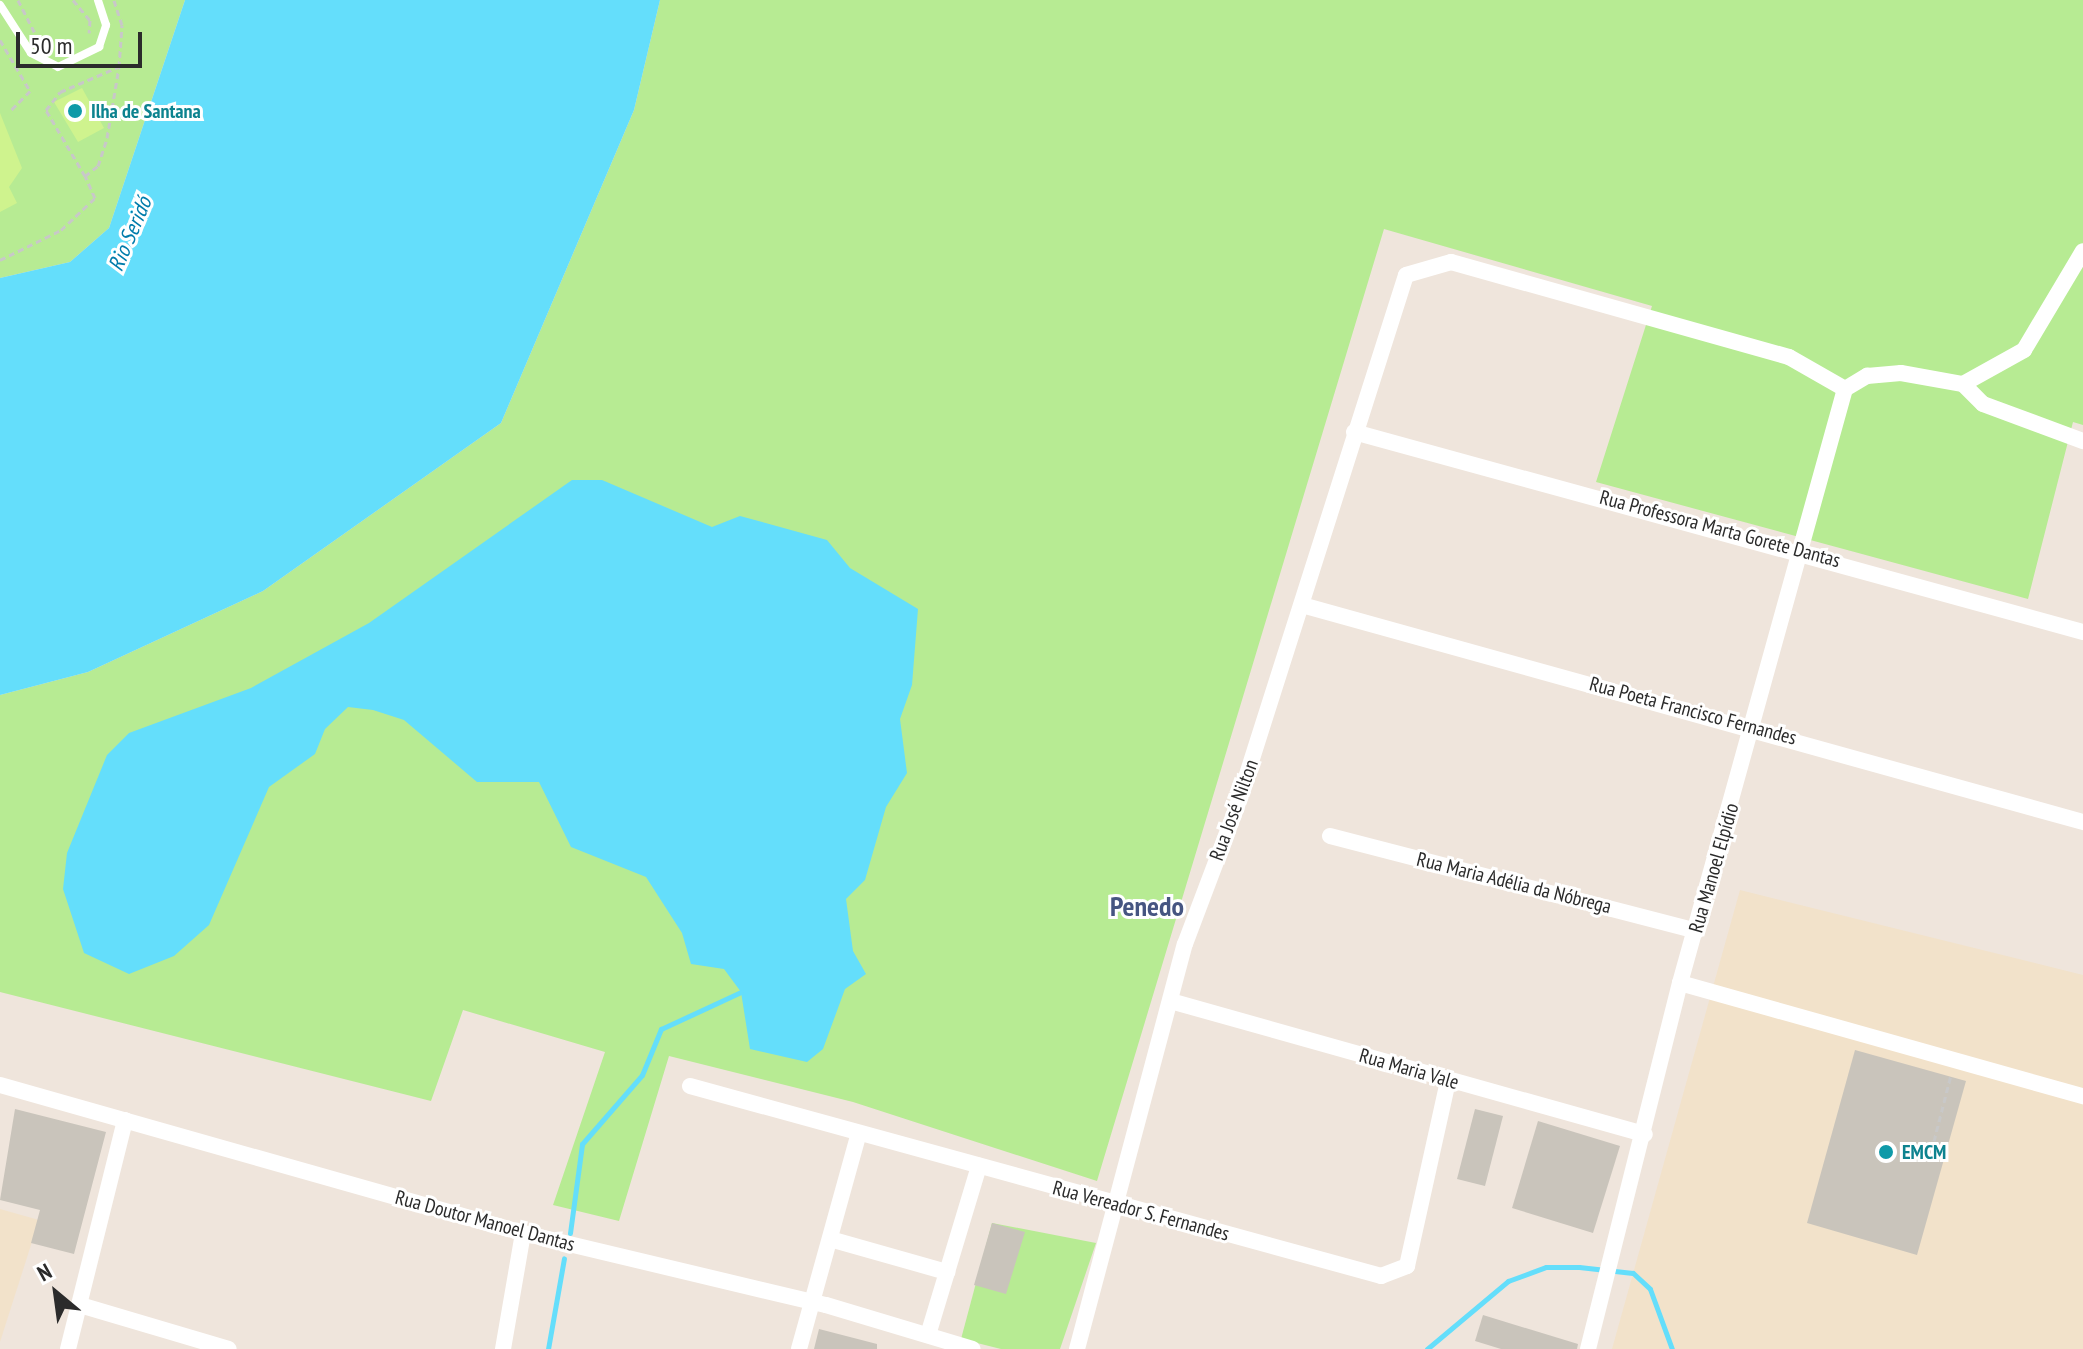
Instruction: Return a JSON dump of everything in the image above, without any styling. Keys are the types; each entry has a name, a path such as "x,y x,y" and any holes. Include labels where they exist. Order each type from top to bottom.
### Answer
{"street":[{"path":"1963,384 2024,350 2083,251"},
{"name":"Rua José Nilton","path":"1077,1349 1120,1206 1174,1002 1185,944 1302,605 1354,432 1406,275 1451,262 1789,357 1845,389"},
{"path":"1845,389 1867,376 1901,373 1963,384 1983,404 2083,441"},
{"name":"Rua Manoel Elpídio","path":"1588,1349 1645,1134 1680,983 1754,727 1845,389"},
{"name":"Rua Professora Marta Gorete Dantas","path":"1354,432 1803,550 2083,632"},
{"name":"Rua Poeta Francisco Fernandes","path":"1302,605 1754,727 2083,822"},
{"name":"Rua Maria Adélia da Nóbrega","path":"1330,836 1697,931"},
{"path":"1680,983 2083,1096"},
{"name":"Rua Maria Vale","path":"1174,1002 1645,1134"},
{"name":"Rua Vereador S. Fernandes","path":"690,1086 1120,1206 1394,1275 1407,1266 1425,1208 1448,1081"},
{"name":"Rua Doutor Manoel Dantas","path":"0,1085 523,1233 813,1302 973,1349"},
{"path":"68,1349 125,1120"},
{"path":"799,1349 859,1133"},
{"path":"928,1335 979,1166"},
{"path":"503,1349 523,1233"},
{"path":"830,1239 947,1272"},
{"path":"80,1305 229,1349"}],"lane":[{"path":"0,5 31,53 58,67 99,47 106,25 98,0"}],"path":[{"path":"18,0 29,9 40,45"},
{"path":"73,0 90,20 88,42"},
{"path":"85,176 98,166 107,138 119,67 122,25 114,0"},
{"path":"0,40 30,91 11,110"},
{"path":"0,260 29,250 87,209 95,198 46,110 60,92 119,67"},
{"path":"1934,1141 1955,1060"}],"shaded area":[{"path":"1740,890 2083,975 2083,1349 1612,1349"},
{"path":"0,1209 39,1220 0,1342"}],"green space":[{"name":"Ilha de Santana","path":"0,0 185,0 109,228 70,262 0,278"},
{"path":"660,0 2083,0 2083,425 2073,422 2028,599 1596,482 1652,306 1384,229 1097,1181 853,1102 669,1056 619,1221 553,1205 605,1052 463,1010 431,1101 0,992 0,695 88,672 263,591 501,423 634,110"},
{"path":"82,88 104,128 78,142 54,102"},
{"path":"0,113 22,168 9,187 17,203 0,212"},
{"path":"992,1223 1096,1243 1060,1349 1001,1349 961,1339"}],"water":[{"name":"Rio Seridó","path":"185,0 660,0 634,110 501,423 263,591 88,672 0,695 0,278 70,262 109,228"},
{"path":"572,480 602,480 712,527 740,516 827,540 850,568 918,609 912,685 900,719 907,773 886,807 865,880 846,899 853,951 866,974 845,989 823,1049 807,1062 750,1049 741,992 724,969 691,964 682,933 646,877 571,847 539,782 477,782 404,720 373,710 348,707 325,729 315,754 269,787 209,925 174,956 129,974 84,953 63,889 67,853 107,755 129,733 251,688 369,623"}],"building":[{"name":"EMCM","path":"1855,1050 1966,1081 1917,1255 1807,1223"},
{"path":"15,1109 106,1132 74,1254 31,1243 40,1210 0,1200"},
{"path":"1475,1109 1503,1116 1485,1186 1457,1179"},
{"path":"1538,1121 1620,1146 1593,1233 1512,1208"},
{"path":"992,1223 1025,1232 1006,1294 974,1285"},
{"path":"1483,1315 1578,1344 1577,1349 1501,1349 1475,1341"},
{"path":"819,1329 877,1344 877,1349 814,1349"}],"waterway":[{"path":"570,1233 582,1144 642,1075 661,1029 741,992"},
{"path":"548,1349 564,1258"},
{"path":"1427,1349 1508,1281 1546,1267 1633,1273 1650,1289 1672,1349"}],"place":[{"name":"Ilha de Santana","path":"75,111"},
{"name":"EMCM","path":"1886,1152"}],"district":[{"name":"Penedo","path":"1147,906"}]}
